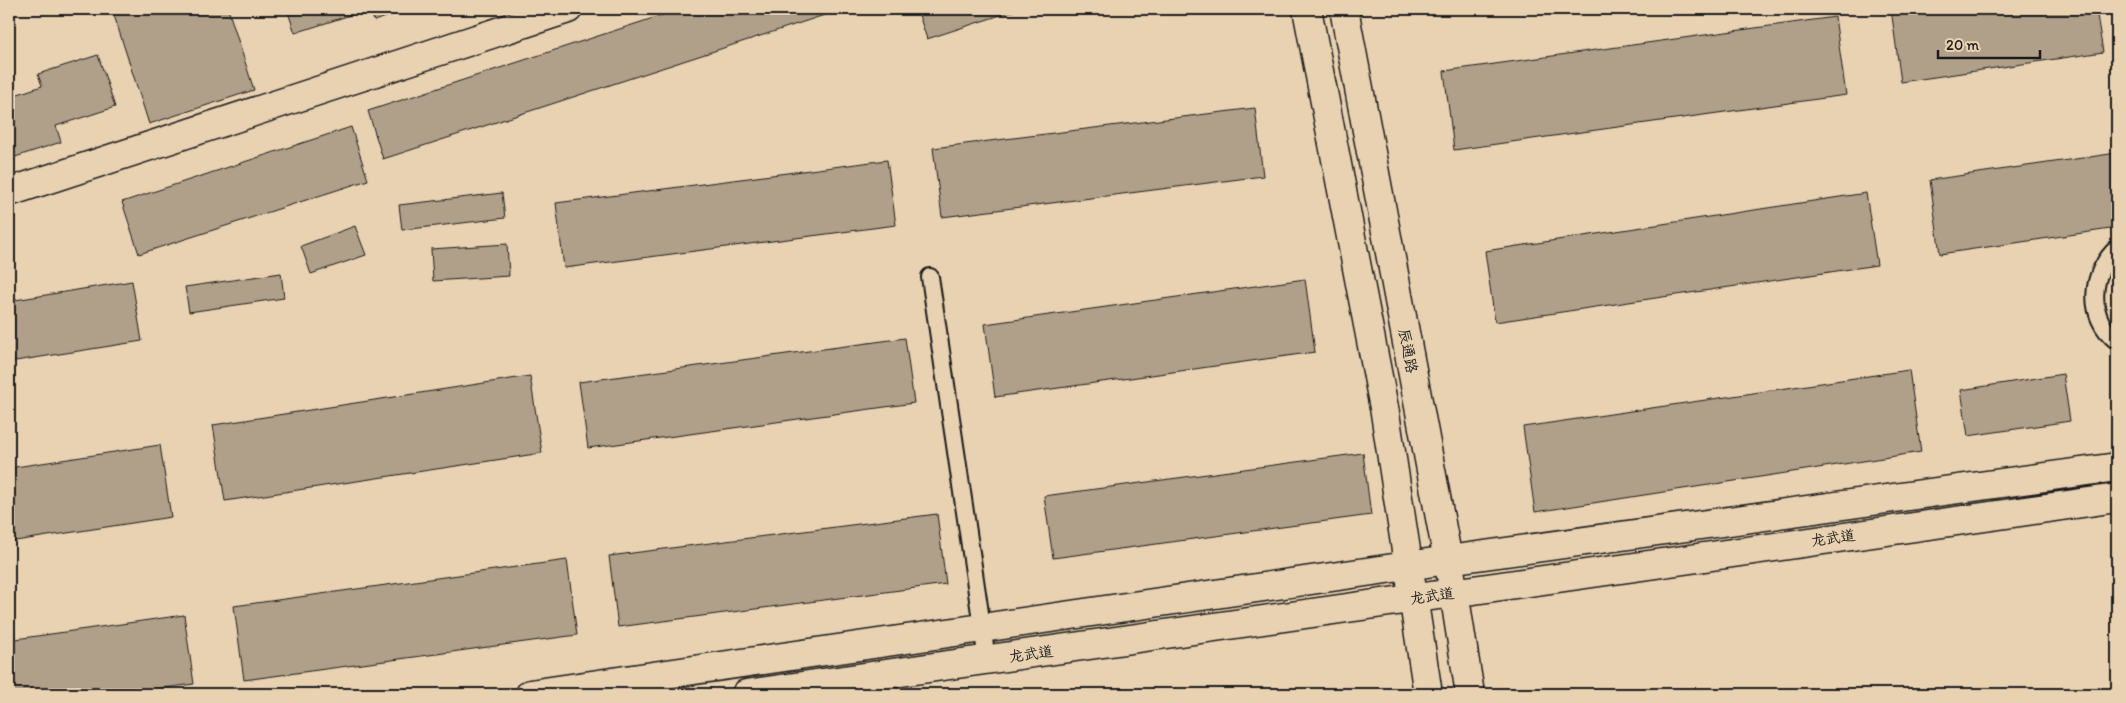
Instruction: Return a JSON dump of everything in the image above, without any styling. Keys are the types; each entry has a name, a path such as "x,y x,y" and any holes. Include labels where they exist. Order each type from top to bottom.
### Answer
{"street":[{"path":"9,192 568,9"},
{"path":"1307,9 1385,413 1428,694"},
{"name":"辰通路","path":"1344,9 1454,592 1470,694"},
{"path":"530,694 1448,560 2117,467"},
{"name":"龙武道","path":"746,694 2117,498"}],"lane":[{"path":"2117,248 2103,263 2096,281 2095,300 2099,319 2110,335 2117,341"},
{"path":"930,277 986,660"}],"building":[{"path":"112,9 198,9 199,12 208,9 228,9 254,90 149,124"},
{"path":"287,9 369,9 295,33"},
{"path":"370,9 410,9 374,21"},
{"path":"681,9 843,9 383,159 368,111"},
{"path":"917,9 1019,9 927,39"},
{"path":"1891,9 2096,9 2103,52 1901,82"},
{"path":"1835,17 1846,95 1454,150 1444,71"},
{"path":"98,55 115,107 56,126 61,142 9,159 9,97 42,86 38,74"},
{"path":"1255,108 1263,176 942,217 933,148"},
{"path":"351,127 368,180 139,254 122,202"},
{"path":"2117,153 2117,228 1940,254 1930,180"},
{"path":"887,160 896,225 564,268 556,203"},
{"path":"502,193 505,218 402,230 399,205"},
{"path":"1866,193 1877,265 1495,322 1485,251"},
{"path":"355,226 366,255 311,274 301,246"},
{"path":"507,244 509,276 433,281 431,249"},
{"path":"281,273 284,298 189,312 185,287"},
{"path":"1305,279 1315,352 995,397 985,324"},
{"path":"132,281 142,341 9,362 9,301"},
{"path":"905,338 914,403 588,448 579,382"},
{"path":"1909,370 1921,452 1535,512 1523,427"},
{"path":"2063,374 2070,421 1968,436 1961,390"},
{"path":"530,376 542,453 225,501 213,425"},
{"path":"160,445 171,517 9,542 9,468"},
{"path":"1363,453 1371,515 1053,558 1044,496"},
{"path":"937,514 946,584 618,627 609,556"},
{"path":"567,560 577,635 244,680 234,606"},
{"path":"184,615 194,684 118,694 9,694 9,640"}]}
